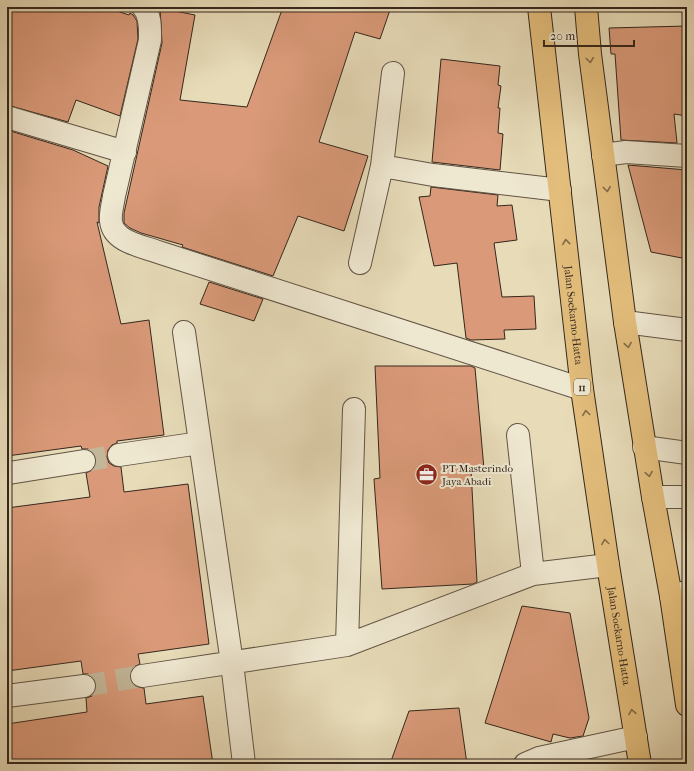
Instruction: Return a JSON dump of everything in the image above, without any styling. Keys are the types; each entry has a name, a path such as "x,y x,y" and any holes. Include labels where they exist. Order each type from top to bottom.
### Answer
{"highway":[{"name":"Jalan Soekarno-Hatta","path":"539,7 582,389 608,565 640,764"},
{"path":"586,7 590,54 625,322 644,447 652,497 679,594 687,705"}],"street":[{"path":"143,7 146,9 148,16 150,40 114,196 110,221 114,232 123,239 158,252 582,389"},
{"path":"360,263 382,166 393,73"},
{"path":"7,117 125,152"},
{"path":"603,155 626,152 687,156"},
{"path":"382,166 433,175 560,190"},
{"path":"625,322 687,330"},
{"path":"184,332 232,663 244,764"},
{"path":"347,645 354,408"},
{"path":"518,435 533,574"},
{"path":"119,455 200,443"},
{"path":"644,447 687,453"},
{"path":"8,473 84,460"},
{"path":"652,497 687,497"},
{"path":"142,676 347,645 533,574 608,565"},
{"path":"7,696 84,686"},
{"path":"525,764 539,758 636,737"}],"building":[{"path":"7,7 105,7 133,15 137,21 138,39 120,116 76,100 68,122 7,105"},
{"path":"283,7 391,7 380,39 355,32 319,142 368,156 344,231 298,216 273,276 182,247 183,245 141,233 130,228 124,223 124,213 162,43 160,8 195,15 180,100 247,107"},
{"path":"687,26 687,116 674,114 677,143 621,140 615,54 611,54 609,28"},
{"path":"441,59 500,66 498,85 501,86 498,108 500,108 498,133 503,134 500,170 432,162"},
{"path":"7,130 73,150 108,166 99,207 99,223 97,222 121,324 149,320 164,435 117,441 117,443 112,445 108,450 107,457 109,463 114,466 121,467 124,492 188,484 209,644 138,654 140,664 134,667 131,671 130,678 133,684 137,687 144,688 146,704 203,696 213,764 7,764 7,724 87,712 86,698 92,696 96,690 96,685 94,678 88,674 83,674 81,661 7,671 7,508 90,497 86,473 92,470 96,465 96,459 93,453 88,449 82,449 81,446 7,456"},
{"path":"628,165 687,170 687,259 651,252"},
{"path":"431,187 498,195 497,206 512,205 517,240 494,243 502,297 534,296 536,329 504,330 505,339 471,340 466,338 457,263 434,266 419,197 430,196"},
{"path":"209,282 263,299 254,321 200,304"},
{"name":"PT Masterindo Jaya Abadi","path":"375,366 471,366 475,368 484,469 471,470 477,582 473,584 382,589 374,479 380,478"},
{"path":"522,606 570,613 589,718 583,736 570,738 553,734 551,742 485,723"},
{"path":"459,708 467,764 390,764 409,711"}],"tunnel":[{"path":"84,461 119,455"},
{"path":"84,686 142,676"}],"place":[{"name":"PT Masterindo Jaya Abadi","path":"426,474"}]}
